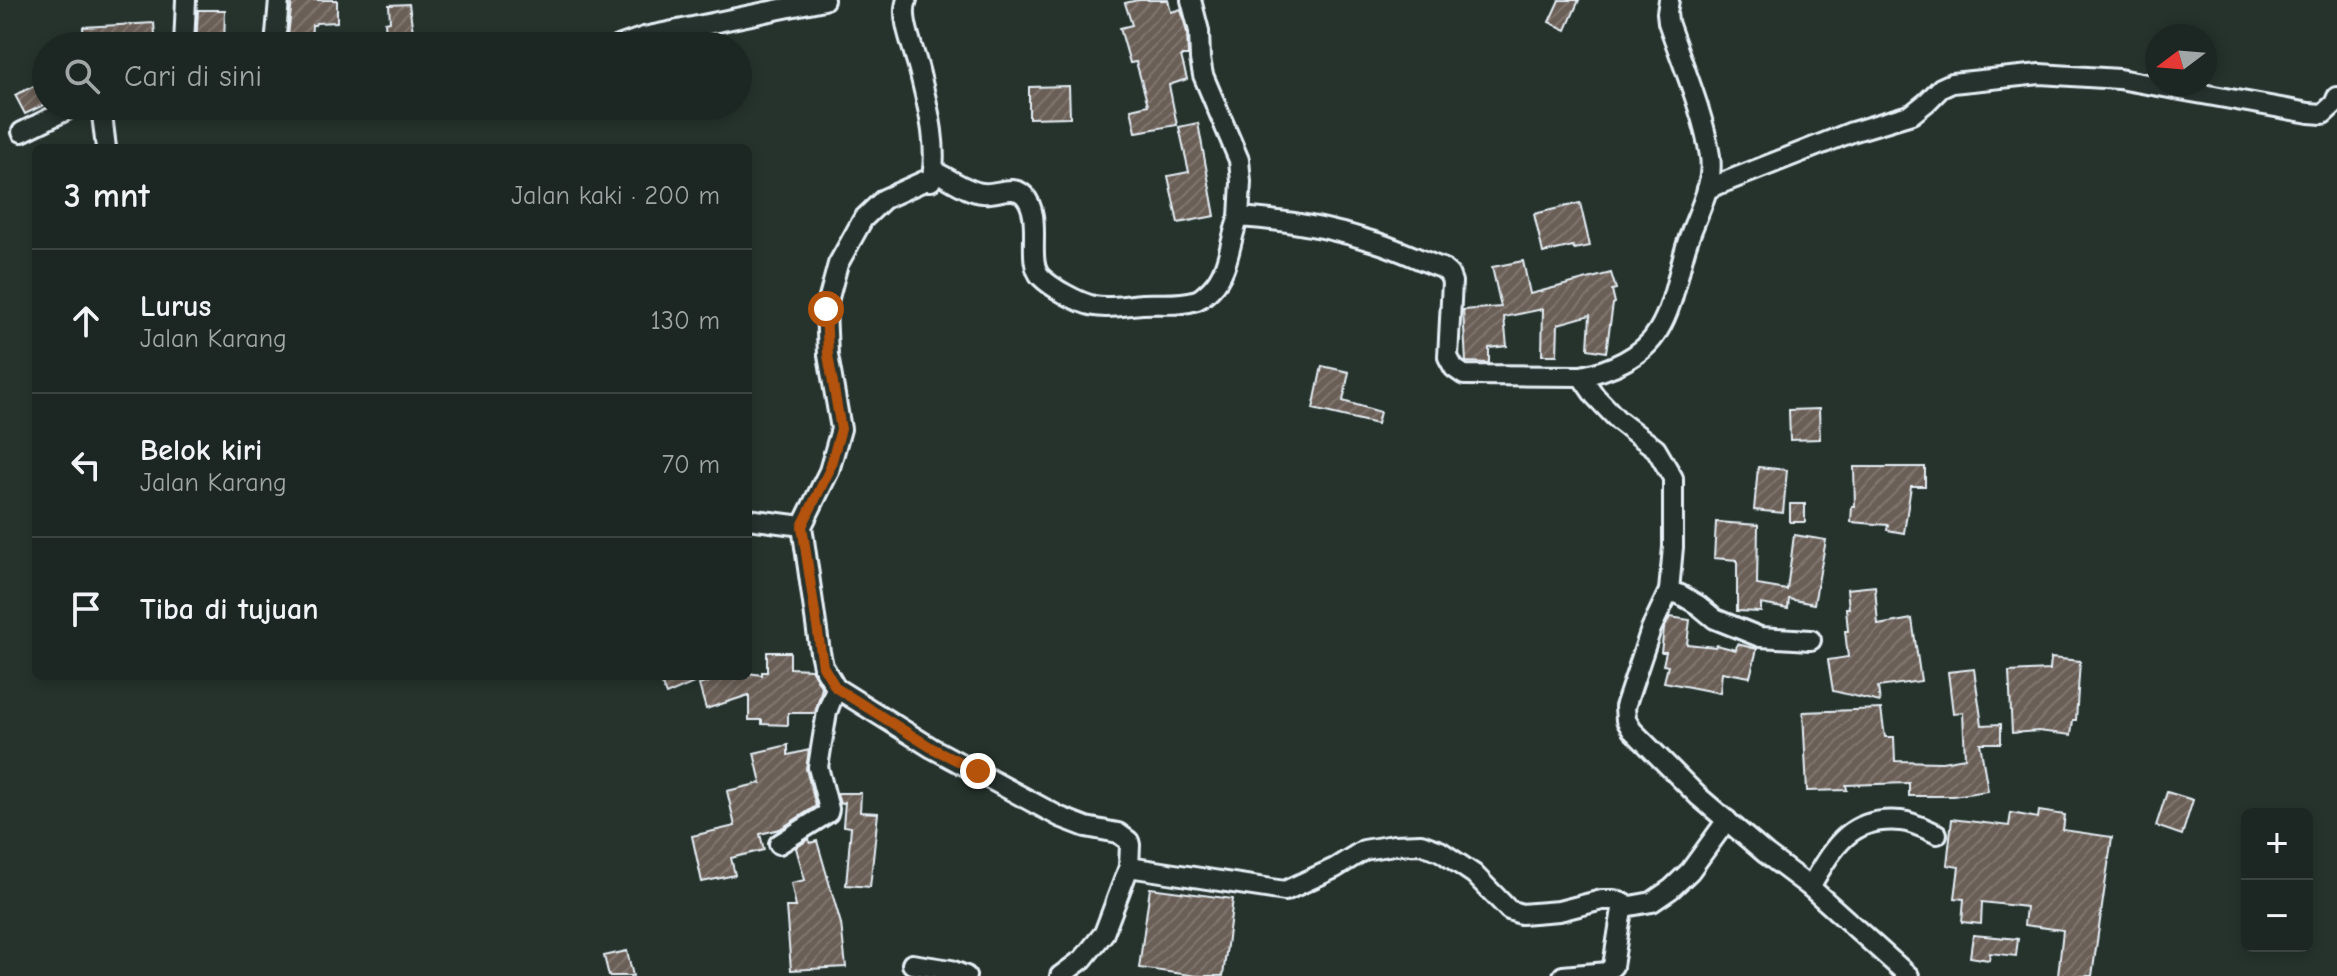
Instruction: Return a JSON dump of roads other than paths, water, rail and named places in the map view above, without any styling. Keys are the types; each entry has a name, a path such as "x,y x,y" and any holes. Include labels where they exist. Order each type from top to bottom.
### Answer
{"street":[{"path":"185,32 186,0"},
{"path":"276,32 279,0"},
{"path":"668,32 824,0"},
{"path":"907,0 904,11 920,73 934,154 933,171 931,181 924,181 884,199 863,219 838,264 826,309 828,355 841,429 829,471 802,526 823,666 836,688 932,748 1060,817 1124,836 1130,845 1129,867 1104,933 1083,959 1060,976"},
{"path":"933,171 975,192 985,194 1009,190 1023,194 1032,214 1035,262 1041,276 1078,301 1097,307 1171,305 1200,299 1224,273 1232,233 1239,217 1241,182 1239,160 1203,75 1199,31 1191,0"},
{"path":"1239,217 1278,219 1317,226 1382,245 1442,268 1452,282 1448,357 1454,368 1464,375 1581,376 1599,373 1623,361 1658,333 1671,302 1685,247 1710,175 1703,127 1668,22 1669,0"},
{"path":"1707,189 1852,132 1912,114 1941,88 1952,83 2040,74 2119,79 2323,114 2337,97"},
{"path":"22,132 46,120"},
{"path":"103,120 106,144"},
{"path":"1581,376 1618,420 1656,449 1673,478 1673,547 1669,591 1651,629 1625,707 1626,720 1632,730 1698,796 1810,887 1909,976"},
{"path":"752,520 802,526"},
{"path":"1669,591 1689,600 1715,619 1760,637 1811,640"},
{"path":"779,844 828,813 818,767 823,733 836,688"},
{"path":"1129,867 1285,891 1335,868 1364,850 1421,844 1440,851 1474,874 1509,910 1521,914 1559,911 1602,900 1614,900 1630,906 1652,902 1671,889 1690,871 1727,820"},
{"path":"1810,887 1833,849 1857,827 1873,821 1903,821 1937,834"},
{"path":"1563,976 1607,972 1613,966 1623,903"},
{"path":"912,964 951,970 966,976"}]}
